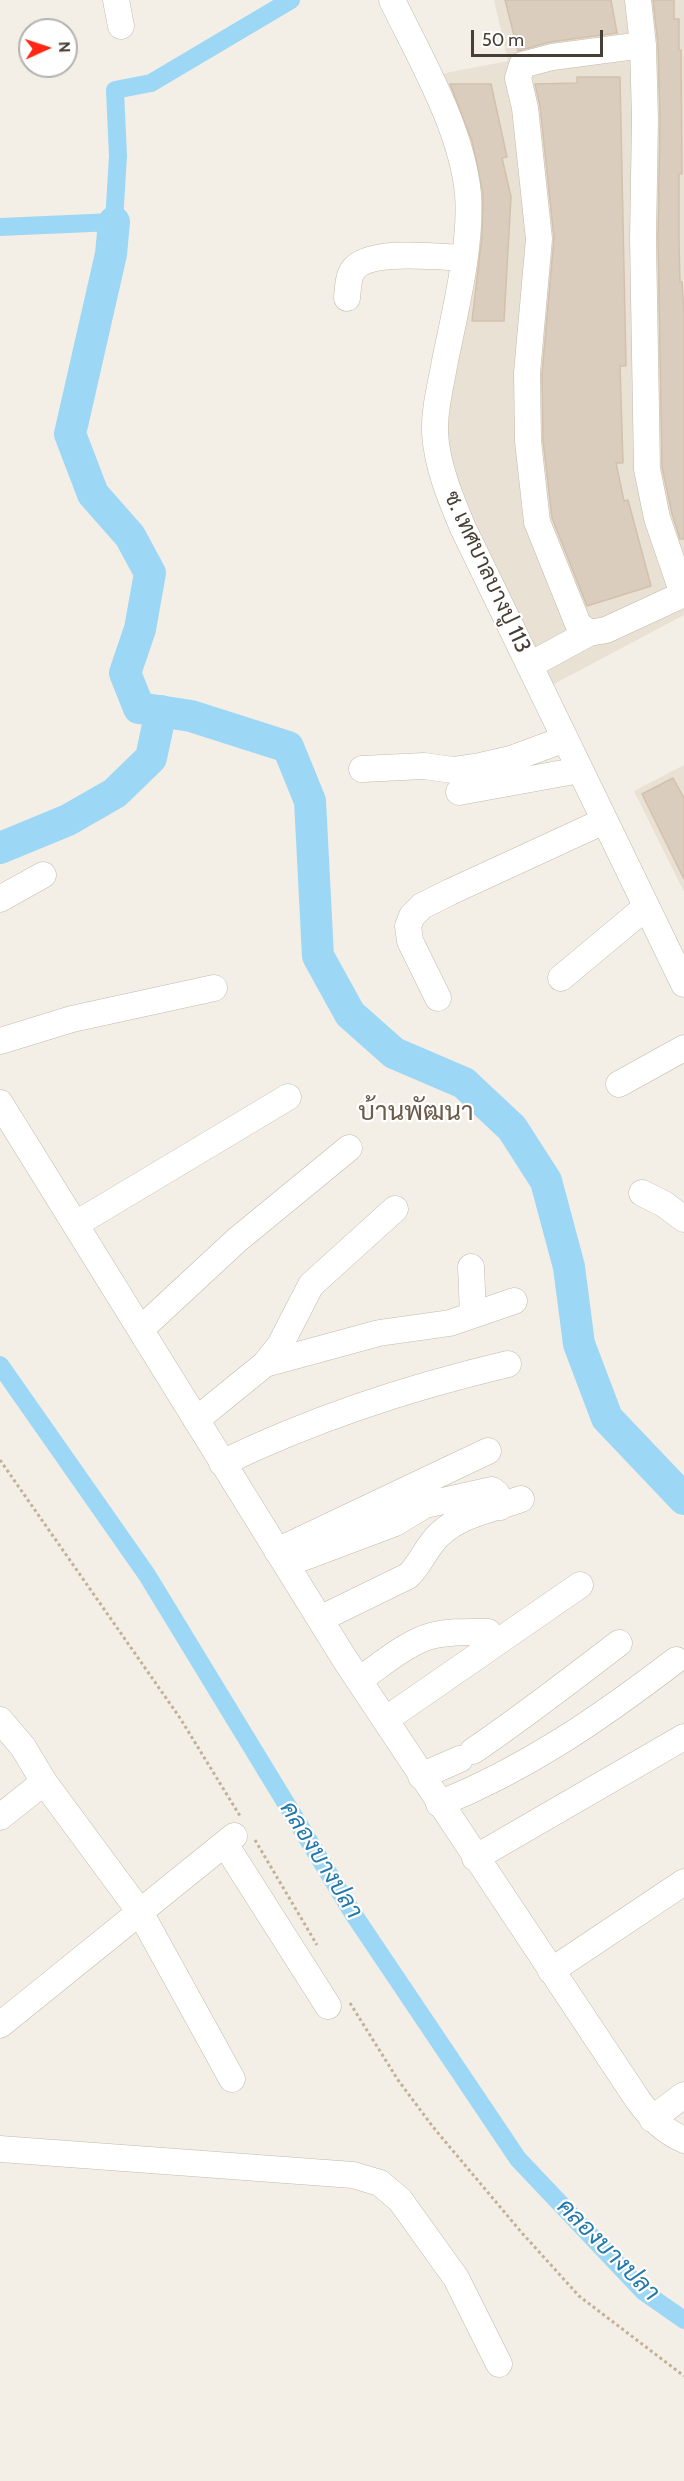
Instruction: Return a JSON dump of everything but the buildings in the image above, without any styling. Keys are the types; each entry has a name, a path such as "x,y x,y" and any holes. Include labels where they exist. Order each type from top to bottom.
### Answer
{"street":[{"path":"116,0 121,26"},
{"name":"ซ. เทศบาลบางปู 113","path":"392,0 448,120 464,171 468,194 468,224 463,258 438,395 435,431 438,458 463,528 684,984"},
{"path":"526,656 583,628 606,630 684,594 657,518 647,469 644,394 644,45 638,0"},
{"path":"583,628 537,522 528,441 526,373 539,238 525,108 518,78 522,65 542,59 644,45"},
{"path":"347,298 351,274 362,262 410,255 463,258"},
{"path":"362,769 424,766 453,770 511,759 565,739"},
{"path":"459,792 580,770"},
{"path":"438,998 410,941 408,926 412,916 422,906 450,892 604,821"},
{"path":"0,899 43,875"},
{"path":"561,978 646,907"},
{"path":"0,1041 83,1016 214,988"},
{"path":"619,1084 684,1048"},
{"path":"76,1224 288,1097"},
{"path":"0,1103 222,1463 439,1804 652,2119 668,2133 684,2140"},
{"path":"141,1329 237,1240 349,1148"},
{"path":"642,1193 664,1204 684,1219"},
{"path":"196,1420 265,1364 280,1345 311,1285 395,1209"},
{"path":"471,1267 473,1315"},
{"path":"265,1364 379,1333 433,1327 514,1301"},
{"path":"222,1463 272,1439 422,1385 508,1364"},
{"path":"281,1557 488,1451"},
{"path":"281,1557 395,1522 425,1505 492,1490 511,1503 451,1526 438,1535 419,1566 408,1576 320,1619"},
{"path":"385,1720 580,1585"},
{"path":"359,1680 419,1641 433,1635 488,1632"},
{"path":"421,1776 467,1755 526,1715 619,1643"},
{"path":"439,1804 488,1784 571,1737 676,1660"},
{"path":"0,1720 23,1747 44,1782 140,1912 232,2079"},
{"path":"475,1858 684,1737"},
{"path":"0,1817 44,1782"},
{"path":"0,2025 238,1833 337,2001"},
{"path":"551,1971 684,1882"},
{"path":"652,2119 684,2095"},
{"path":"0,2149 353,2175 380,2183 400,2200 456,2278 499,2364"}],"path":[{"path":"0,1460 180,1719 238,1833 318,1947"},
{"path":"337,2001 433,2127 522,2233 579,2296 684,2376"}],"shaded area":[{"path":"494,0 684,0 684,615 539,692 438,488 468,231 430,76 508,61"},
{"path":"684,765 684,892 634,791"}],"waterway":[{"path":"0,227 114,222 118,156 115,90 151,83 291,0"},
{"path":"114,222 111,254 70,434 93,494 130,536 150,573 140,629 125,673 139,708 191,716 288,747 310,801 318,956 350,1014 394,1053 464,1083 512,1128 546,1181 569,1267 579,1344 607,1418 684,1499"},
{"path":"0,848 68,820 115,793 151,758 161,711"},
{"name":"คลองบางปลา","path":"0,1365 147,1575 354,1915 518,2159 644,2292 684,2320"}],"district":[{"name":"บ้านพัฒนา","path":"416,1112"}]}
